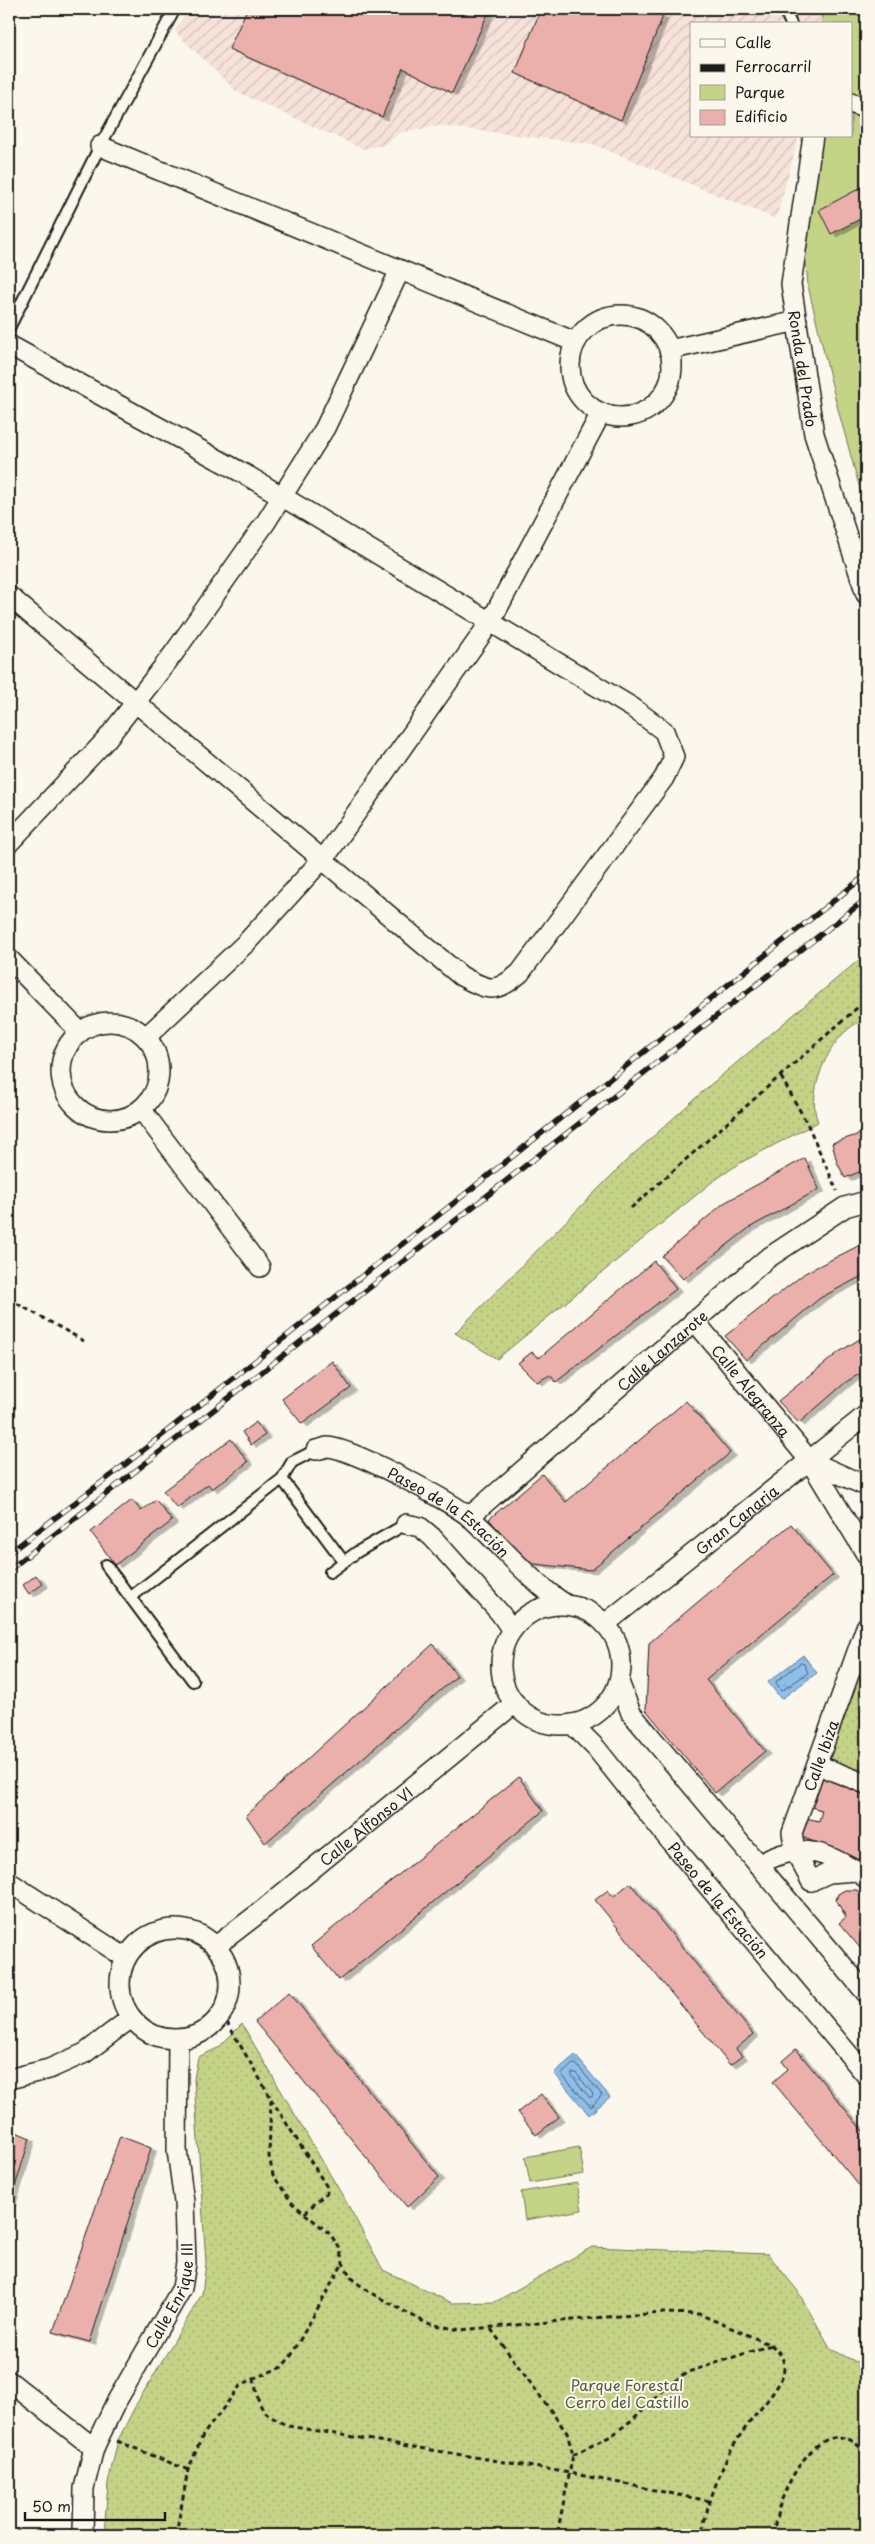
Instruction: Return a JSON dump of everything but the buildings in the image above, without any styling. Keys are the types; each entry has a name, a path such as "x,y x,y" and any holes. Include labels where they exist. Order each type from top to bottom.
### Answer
{"street":[{"path":"852,103 866,109"},
{"name":"Ronda del Prado","path":"813,138 791,284 814,434 866,594"},
{"path":"100,146 575,342"},
{"path":"9,843 106,740 174,654 282,496 326,428 400,270"},
{"path":"616,314 633,316 649,323 662,335 669,350 672,367 669,383 661,398 649,409 634,416 617,417 601,413 588,405 577,392 570,377 570,360 575,342 585,329 599,319 616,314"},
{"path":"669,350 797,320"},
{"path":"9,345 282,496 633,708 664,731 674,757 664,778 520,973 503,987 484,988 461,976 9,596"},
{"path":"146,1037 246,943 322,860 380,781 491,621 601,413"},
{"path":"9,959 80,1032"},
{"path":"111,1021 127,1024 146,1037 152,1044 158,1059 160,1075 156,1091 141,1109 134,1115 118,1120 101,1120 86,1114 73,1103 64,1089 61,1073 66,1050 80,1032 95,1024 111,1021"},
{"path":"141,1109 260,1267"},
{"name":"Calle Lanzarote","path":"469,1517 765,1260 845,1207 866,1200"},
{"name":"Calle Alegranza","path":"694,1320 810,1461 866,1554"},
{"name":"Gran Canaria","path":"605,1624 866,1415"},
{"name":"Paseo de la Estación","path":"316,1450 327,1447 336,1449 393,1472 469,1517 546,1592 567,1605"},
{"path":"810,1461 866,1486"},
{"name":"Paseo de la Estación","path":"406,1524 420,1526 432,1537 500,1613 512,1630"},
{"path":"567,1605 594,1614 605,1624 618,1648 621,1661 619,1682 612,1697 601,1710 587,1719 572,1724 556,1725 541,1721 527,1714 515,1703 505,1687 501,1668 503,1648 512,1630 522,1619 536,1610 551,1606 567,1605"},
{"name":"Calle Ibiza","path":"810,1881 795,1851 792,1832 818,1765 866,1627"},
{"path":"619,1682 631,1713 866,1993"},
{"name":"Calle Alfonso VI","path":"216,1946 515,1703"},
{"name":"Paseo de la Estación","path":"572,1724 596,1748 670,1841 866,2075"},
{"path":"818,1765 866,1784"},
{"path":"758,1865 768,1859 795,1851 808,1850 835,1858 861,1874"},
{"path":"802,1916 810,1881 829,1873 861,1874"},
{"path":"9,1882 126,1958"},
{"path":"168,1929 185,1929 202,1935 216,1946 225,1959 230,1974 231,1989 227,2005 222,2014 208,2030 194,2037 178,2040 160,2038 144,2030 131,2018 123,2004 120,1989 121,1973 126,1958 136,1944 151,1934 168,1929"},
{"path":"9,2079 49,2070 85,2053 131,2018"},
{"name":"Calle Enrique III","path":"83,2535 84,2488 97,2441 115,2404 182,2288 186,2263 184,2202 177,2150 178,2040"},
{"path":"9,2381 97,2441"}],"lane":[{"path":"9,328 100,146 175,9"},
{"path":"784,9 790,22"},
{"path":"131,1597 282,1479 292,1462 316,1450"},
{"path":"282,1479 344,1562"},
{"path":"330,1572 406,1524"},
{"path":"106,1565 193,1681"}],"path":[{"path":"631,1208 866,1000"},
{"path":"781,1077 807,1123 845,1207"},
{"path":"9,1299 84,1341"},
{"path":"222,2014 327,2188 328,2192 304,2214"},
{"path":"271,2098 269,2156 273,2175 292,2203 330,2234 340,2248 343,2263 352,2280 369,2292 426,2323 460,2330 663,2313 699,2314 770,2345 780,2352 785,2362 783,2374 742,2431 710,2501 701,2535"},
{"path":"176,2535 188,2470 202,2435 218,2417 234,2393 254,2378 282,2367 291,2356 343,2263"},
{"path":"490,2328 568,2433 574,2454 557,2535"},
{"path":"574,2454 611,2436 632,2420 666,2387 688,2372 770,2345"},
{"path":"254,2378 258,2399 266,2416 288,2426 570,2473 710,2501"},
{"path":"774,2535 776,2514 790,2481 801,2464 823,2440 835,2436 850,2439 866,2454"},
{"path":"97,2441 188,2470"}],"shaded area":[{"path":"189,9 822,9 821,22 690,22 690,138 798,138 776,219 592,144 439,126 402,132 383,145 363,149 237,92 174,31"}],"green space":[{"path":"822,9 866,9 866,511 836,402 808,286 803,227 812,138 852,138 852,22 822,22"},
{"path":"866,954 866,1020 854,1025 843,1034 824,1062 815,1094 815,1109 818,1122 740,1163 712,1182 497,1359 455,1333 626,1161 709,1086"},
{"path":"851,1669 866,1675 866,1784 818,1765"},
{"name":"Parque Forestal Cerro del Castillo","path":"242,2024 348,2205 383,2270 452,2303 495,2302 592,2247 768,2254 797,2290 831,2349 866,2367 866,2535 104,2535 108,2483 118,2440 137,2403 202,2294 206,2263 194,2079 198,2057 218,2048"},
{"path":"579,2147 584,2174 530,2183 525,2157"},
{"path":"577,2183 582,2210 525,2220 521,2192"}],"water":[{"path":"803,1655 817,1673 781,1699 768,1682"},
{"path":"575,2055 610,2097 589,2115 554,2073"}],"railway":[{"path":"9,1553 127,1463 866,875"},
{"path":"9,1570 866,899"}]}
